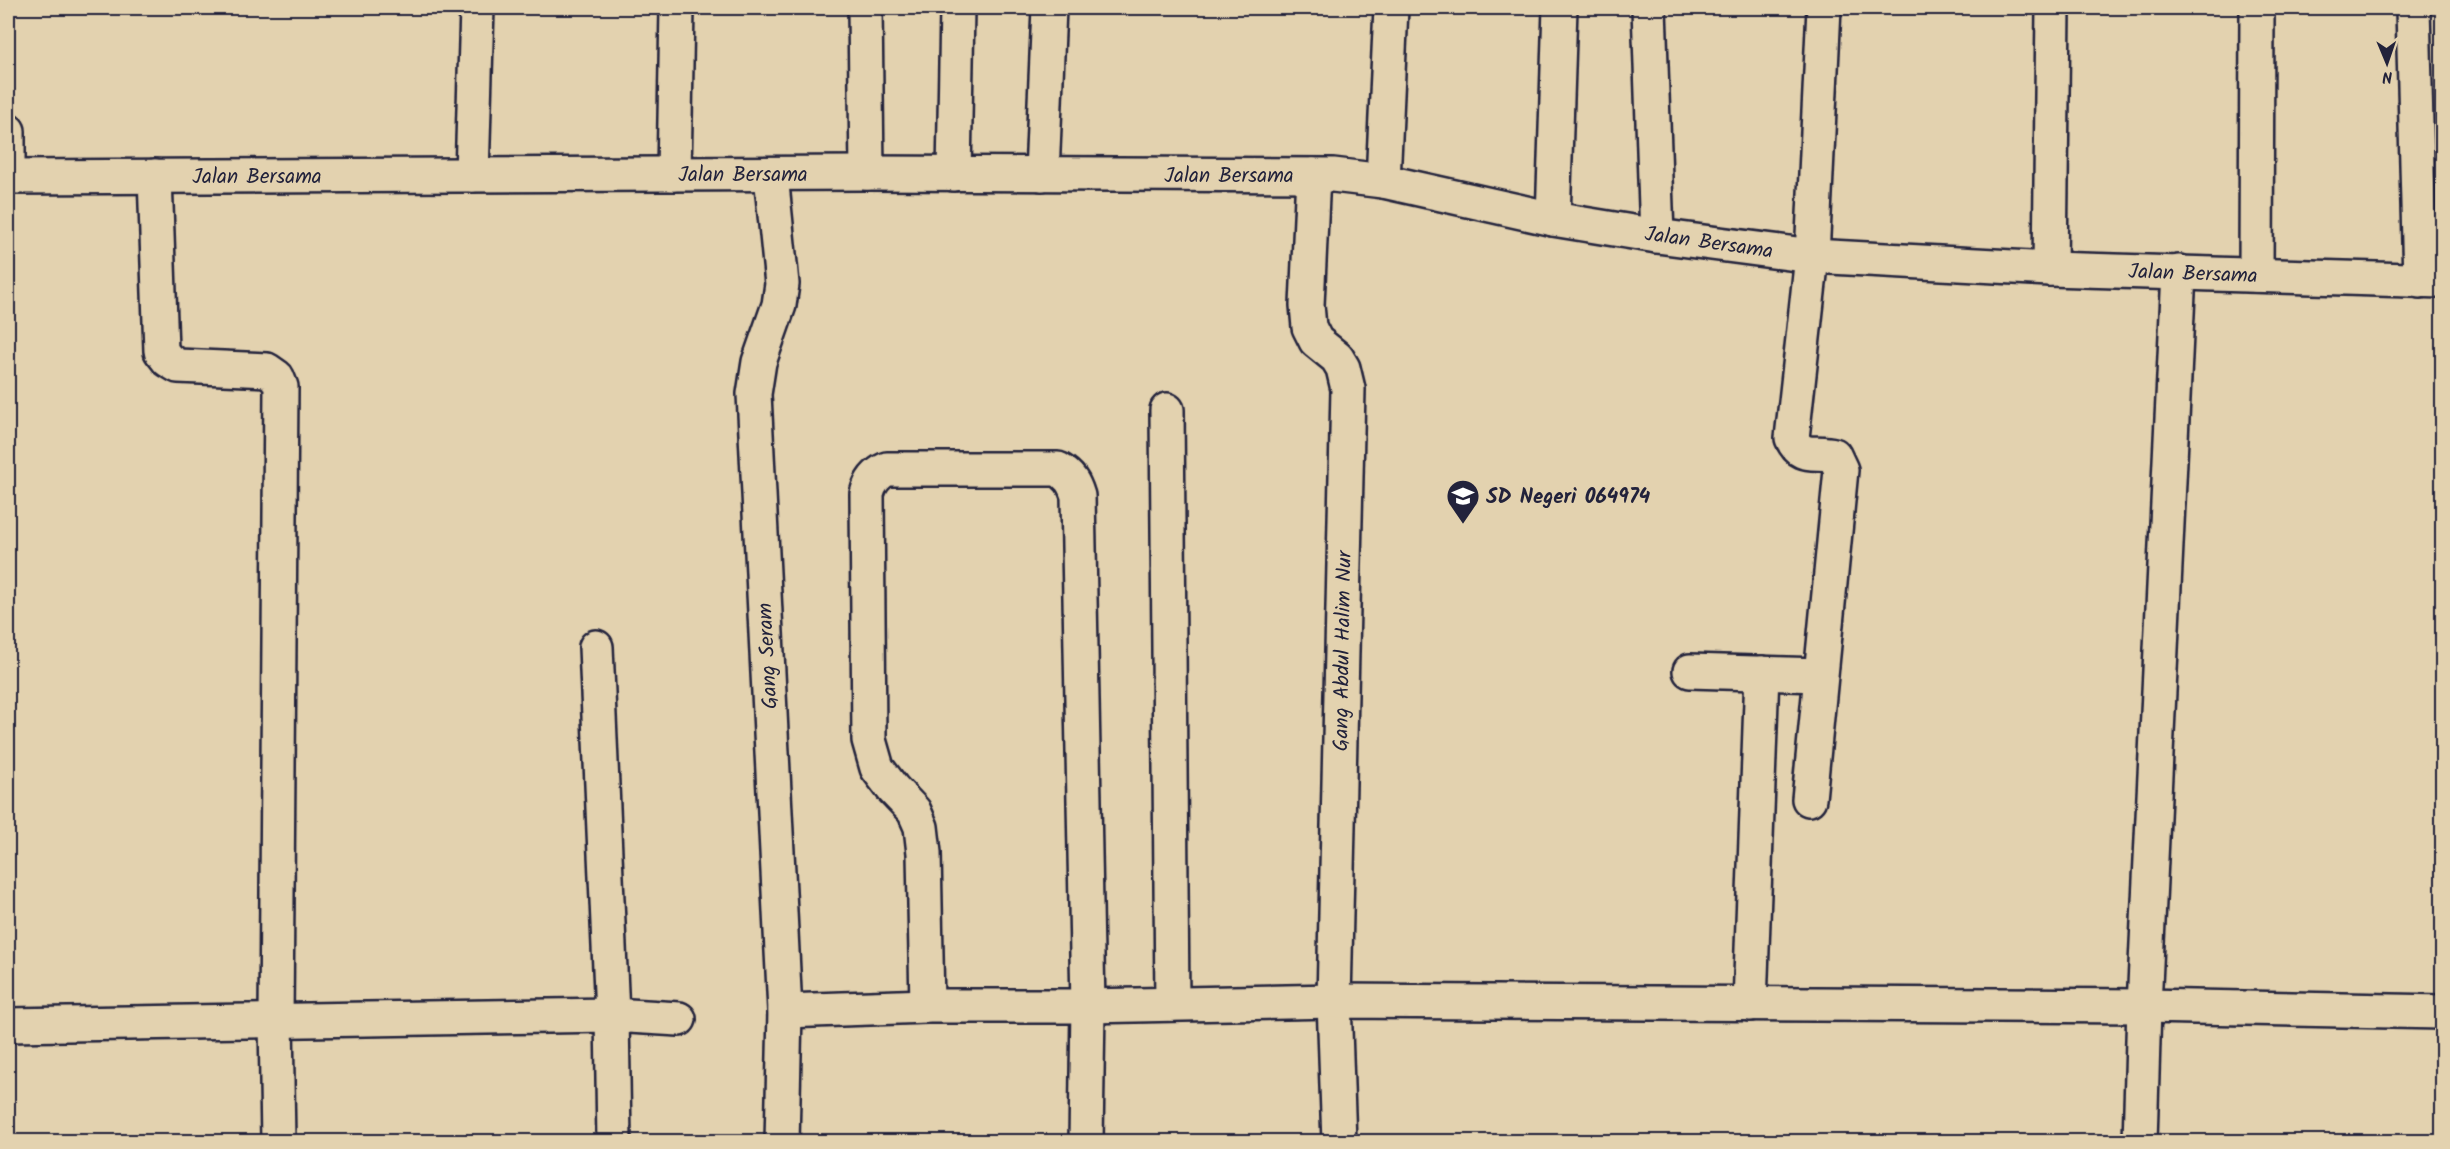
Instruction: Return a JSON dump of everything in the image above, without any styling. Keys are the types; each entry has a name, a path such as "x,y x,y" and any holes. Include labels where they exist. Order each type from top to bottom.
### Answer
{"street":[{"path":"472,175 477,8"},
{"path":"674,174 677,8"},
{"path":"865,8 867,173"},
{"path":"954,174 957,8"},
{"path":"1041,174 1049,8"},
{"path":"1383,181 1391,8"},
{"path":"1553,219 1560,8"},
{"path":"1648,8 1658,236"},
{"path":"1809,799 1841,470 1834,455 1802,452 1797,449 1792,438 1812,256 1824,8"},
{"path":"2050,269 2054,8"},
{"path":"2256,275 2257,8"},
{"path":"2413,8 2431,281"},
{"path":"8,131 8,177"},
{"name":"Jalan Bersama","path":"8,177 867,173 1333,175 1383,181 1553,219 1658,236 1812,256 2050,269 2431,281"},
{"name":"Gang Seram","path":"771,175 782,284 779,305 759,362 754,394 785,1011 782,1142"},
{"name":"Gang Abdul Halim Nur","path":"1313,175 1307,305 1309,327 1316,341 1337,358 1343,368 1348,389 1334,1001 1339,1142"},
{"path":"155,176 161,351 168,360 178,366 267,370 277,376 281,387 276,1020 278,1142"},
{"path":"2140,1142 2144,1006 2179,272"},
{"path":"1167,410 1172,1004"},
{"path":"927,1006 924,853 921,827 914,811 877,768 869,740 866,615 867,494 871,482 880,472 887,469 1058,469 1073,482 1078,496 1088,1006 1086,1142"},
{"path":"596,647 612,1015 614,1142"},
{"path":"1690,671 1820,675"},
{"path":"1750,1004 1762,673"},
{"path":"785,1011 927,1006 1088,1006 1334,1001 2144,1006 2442,1012"},
{"path":"8,1025 612,1015 679,1019"}],"place":[{"name":"SD Negeri 064974","path":"1463,525"}]}
